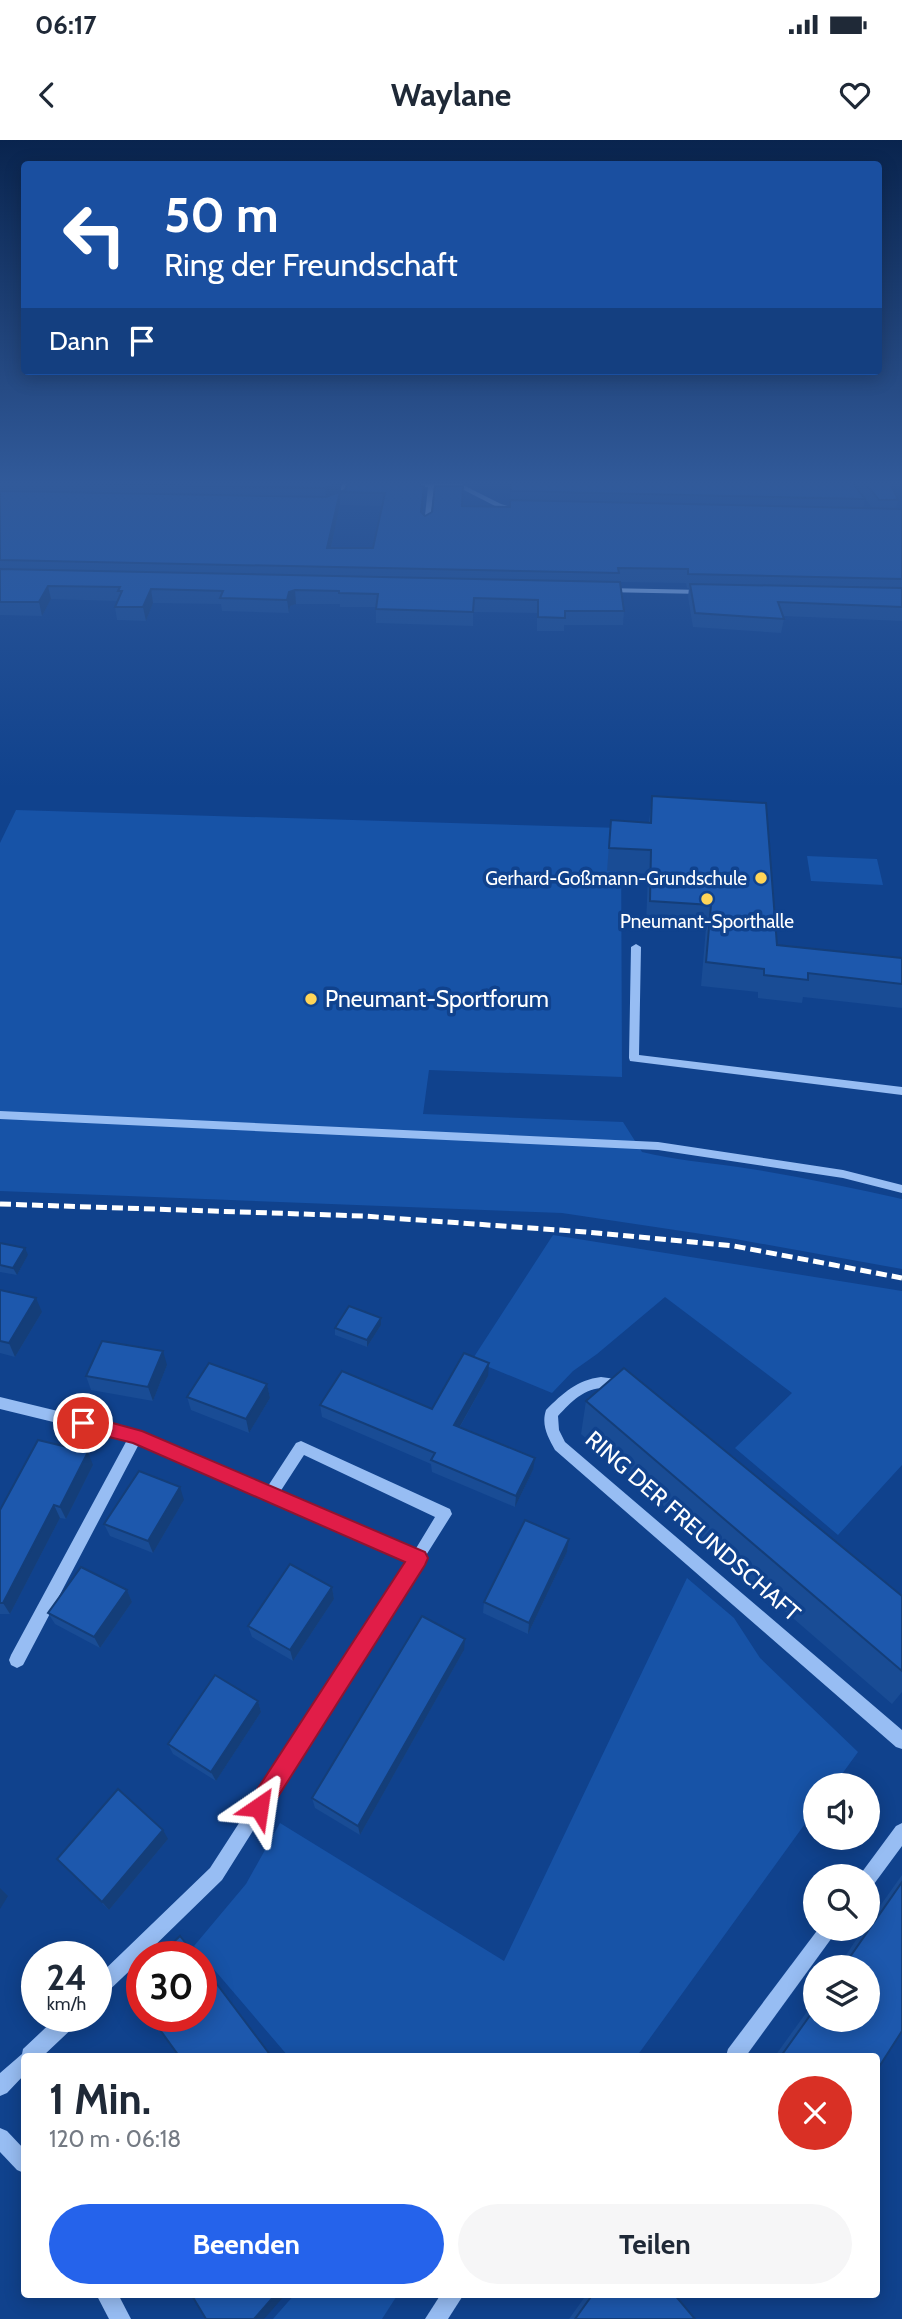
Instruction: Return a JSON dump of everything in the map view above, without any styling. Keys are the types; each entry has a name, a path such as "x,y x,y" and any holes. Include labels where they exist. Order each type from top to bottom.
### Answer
{"street":[{"path":"597,590 708,593"},
{"path":"636,947 634,1058 902,1091"},
{"path":"0,1115 658,1146 843,1174 902,1189"},
{"name":"RING DER FREUNDSCHAFT","path":"636,1394 626,1385 600,1380 572,1393 551,1414 552,1432 560,1446 902,1741"},
{"path":"0,1403 136,1436 418,1558"},
{"path":"17,1660 136,1436"},
{"path":"112,1975 216,1874 445,1514 301,1447 271,1494"},
{"path":"878,1864 902,1832"},
{"path":"737,2053 820,1941"},
{"path":"33,2053 55,2032"},
{"path":"0,2086 21,2065"},
{"path":"0,2138 21,2160"},
{"path":"108,2298 121,2319"},
{"path":"435,2319 451,2298"}],"shaded area":[{"name":"Pneumant-Sportforum","path":"16,810 621,828 622,1077 429,1070 423,1114 623,1122 642,1152 779,1174 902,1199 902,1269 735,1239 562,1213 0,1191 0,843"},
{"path":"807,856 877,859 883,885 811,881"},
{"path":"553,1235 902,1291 902,1465 838,1535 735,1448 792,1393 665,1297 573,1371 552,1393 472,1360"},
{"path":"687,1578 734,1618 760,1658 858,1752 843,1773 803,1773 803,1827 639,2053 285,2053 217,1973 217,1941 198,1941 246,1884 280,1823 504,1961"},
{"path":"291,2298 395,2298 382,2319 273,2319"}],"building":[{"path":"0,584 620,584 624,611 565,611 565,618 538,617 538,600 474,598 473,612 376,609 378,594 295,590 289,592 287,600 220,598 223,591 151,589 143,607 115,607 122,591 118,591 120,587 48,586 39,602 0,602"},
{"path":"690,584 902,588 902,607 778,602 784,619 695,613"},
{"path":"652,796 766,803 777,945 902,958 902,984 808,973 808,980 764,975 764,969 706,962 711,905 650,901 651,850 609,848 611,820 651,823"},
{"path":"0,1243 25,1248 13,1268 0,1265"},
{"path":"0,1290 36,1298 9,1343 0,1341"},
{"path":"349,1306 381,1318 367,1340 335,1328"},
{"path":"102,1341 163,1351 148,1387 86,1376"},
{"path":"464,1353 489,1363 454,1425 535,1458 516,1496 431,1460 435,1453 320,1405 342,1371 432,1409"},
{"path":"209,1363 267,1384 246,1419 187,1397"},
{"path":"624,1368 902,1596 902,1671 586,1401"},
{"path":"38,1440 88,1452 60,1507 54,1505 3,1603 0,1603 0,1510"},
{"path":"139,1471 180,1487 148,1541 104,1524"},
{"path":"525,1520 569,1539 529,1623 484,1602"},
{"path":"290,1564 332,1587 290,1650 248,1626"},
{"path":"81,1567 127,1590 94,1637 48,1613"},
{"path":"422,1616 465,1639 358,1826 312,1798"},
{"path":"215,1675 258,1701 211,1772 168,1744"},
{"path":"118,1789 163,1830 102,1902 57,1859"},
{"path":"902,1882 902,2031 880,2065 880,2053 783,2053 803,2025 803,2032 880,2032 880,1955 851,1955 861,1941 880,1941 880,1914"},
{"path":"217,1984 269,2053 177,2053 162,2032 217,2032"},
{"path":"193,2298 272,2298 254,2319 206,2319"},
{"path":"590,2298 677,2298 695,2319 575,2319"}],"railway":[{"path":"0,1204 363,1216 586,1232 734,1246 902,1278"}],"place":[{"name":"Gerhard-Goßmann-Grundschule","path":"761,878"},
{"name":"Pneumant-Sporthalle","path":"707,899"},
{"name":"Pneumant-Sportforum","path":"311,999"}],"route":[{"path":"83,1423 136,1436 418,1558 259,1807"}]}
